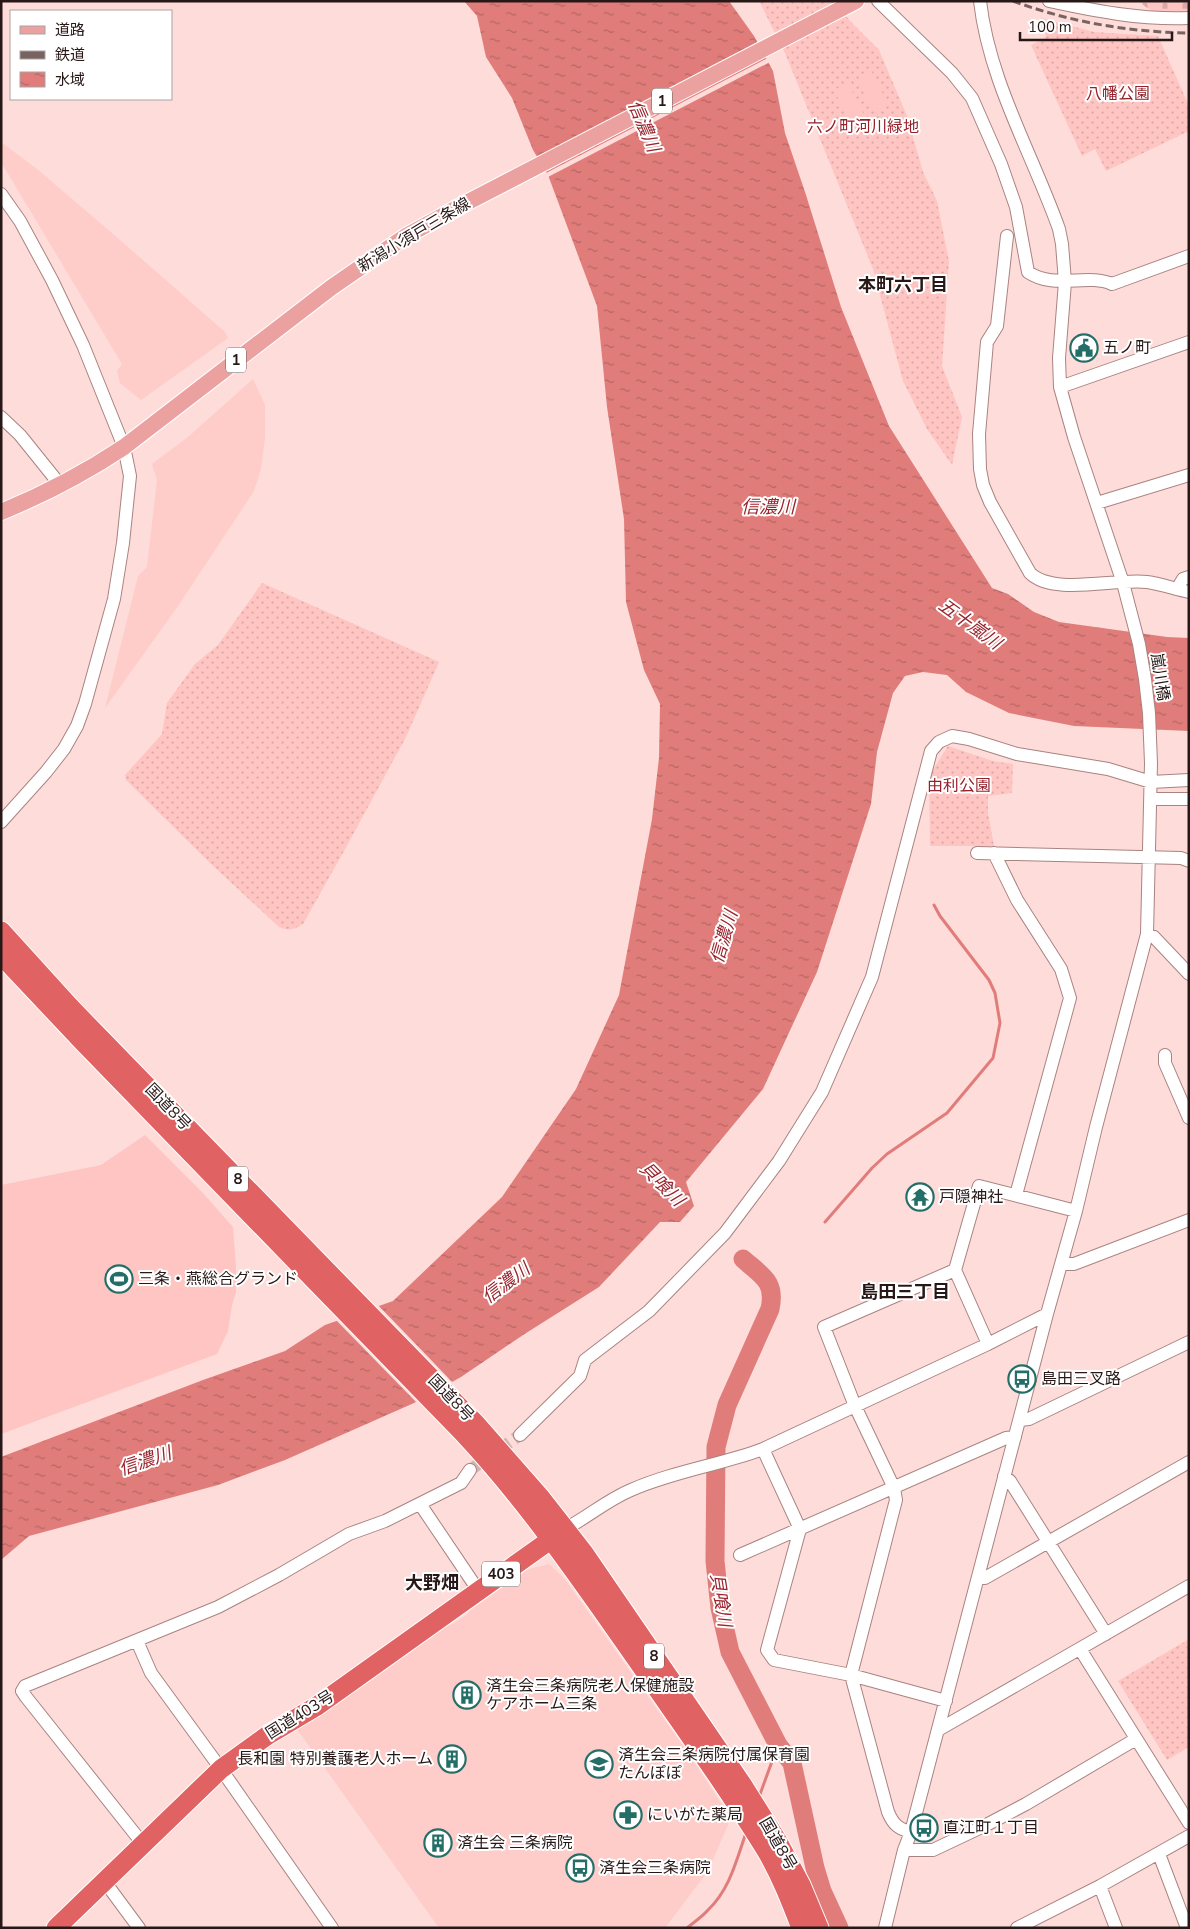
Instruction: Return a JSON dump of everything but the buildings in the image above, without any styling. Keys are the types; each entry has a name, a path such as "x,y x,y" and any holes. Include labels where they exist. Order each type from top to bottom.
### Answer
{"highway":[{"name":"国道8号","path":"1,931 470,1429 504,1480 558,1534 713,1769 736,1790 772,1847 801,1885 819,1928"},
{"name":"国道8号","path":"1,954 64,1022 470,1429"},
{"name":"国道403号","path":"56,1928 221,1769 268,1735 317,1706 558,1534"},
{"name":"国道8号","path":"772,1847 801,1928"}],"main road":[{"name":"新潟小須戸三条線","path":"1,512 61,486 124,447 332,287 406,236 856,1"}],"street":[{"path":"878,1 952,73 972,98 1001,164 1016,207 1028,272 1036,278 1065,282 1104,281 1112,284 1189,256"},
{"name":"嵐川橋","path":"886,1928 904,1850 911,1832 979,1578 1004,1476 1076,1210 1098,1118 1147,934 1151,763 1149,712 1139,644 1123,583 1060,387 1059,358 1065,282 1062,244 1058,229 995,70 986,38 980,1"},
{"path":"1049,1 1120,15 1163,19 1189,18"},
{"path":"1,194 20,221 52,280 82,345 124,447 130,476 123,542 114,599 85,704 77,726 64,749 46,772 1,822"},
{"path":"1007,236 997,326 987,342 979,434 980,469 983,485 990,502 1030,573 1043,582 1068,584 1147,582 1183,591 1183,579 1189,577"},
{"path":"1060,387 1189,342"},
{"path":"1,417 20,436 61,486"},
{"path":"1097,502 1189,475"},
{"path":"520,1435 580,1376 585,1360 649,1311 669,1293 725,1233 779,1162 822,1092 872,977 931,751 939,742 952,736 969,739 1017,754 1108,769 1151,782 1189,780"},
{"path":"1150,798 1189,799"},
{"path":"976,853 1181,858 1189,861"},
{"path":"994,853 1017,900 1061,969 1070,998 1016,1195"},
{"path":"1147,934 1154,937 1189,974"},
{"path":"1165,1055 1165,1063 1189,1118"},
{"path":"988,1344 955,1270 979,1186 1076,1210"},
{"path":"1061,1264 1074,1264 1189,1220"},
{"path":"911,1832 902,1830 897,1826 888,1812 851,1675 896,1500 894,1488 855,1406 824,1327 955,1270"},
{"path":"558,1534 582,1521 614,1498 630,1490 669,1475 735,1460 763,1450 988,1344 1047,1314"},
{"path":"1020,1420 1029,1419 1189,1342"},
{"path":"740,1556 1006,1438 1015,1437"},
{"path":"763,1450 800,1529 767,1650 774,1660 851,1675 946,1701"},
{"path":"979,1578 986,1578 1189,1462"},
{"path":"143,1844 22,1691 25,1686 218,1607 279,1575 349,1534 385,1521 461,1483 470,1470"},
{"path":"1004,1476 1010,1481 1106,1634"},
{"path":"420,1504 478,1590"},
{"path":"938,1730 1189,1586"},
{"path":"137,1641 151,1673 221,1769 332,1928"},
{"path":"1080,1649 1189,1823"},
{"path":"904,1850 933,1850 988,1824 1026,1804 1136,1739"},
{"path":"1017,1928 1100,1886 1189,1836"},
{"path":"1158,1854 1187,1928"},
{"path":"105,1882 139,1928"},
{"path":"1100,1886 1116,1928"}],"shaded area":[{"path":"1,142 37,169 120,240 225,332 228,338 141,400 120,383 117,371 122,364 1,162"},
{"path":"253,379 265,405 265,438 261,469 254,491 178,606 105,708 138,576 147,567 157,480 152,464 188,437"},
{"path":"549,1564 564,1578 688,1753 731,1818 708,1871 665,1928 439,1928 297,1729 446,1625 451,1625 468,1614 469,1611 529,1569"}],"green space":[{"name":"六ノ町河川緑地","path":"759,1 833,1 879,50 907,116 923,172 937,201 949,261 942,366 962,417 952,465 927,429 903,381 873,269 785,53"},
{"path":"1139,1 1189,1 1189,14 1156,13"},
{"name":"八幡公園","path":"1041,18 1094,32 1158,36 1189,106 1189,131 1106,171 1095,149 1082,156 1031,45 1045,38 1046,35"},
{"path":"872,72 888,104 873,111 857,80"},
{"path":"848,83 864,115 849,122 834,90"},
{"path":"262,583 439,662 406,737 344,851 303,924 291,929 279,927 209,862 126,780 125,775 162,734 167,703 195,664 218,645"},
{"name":"由利公園","path":"948,746 993,761 1013,764 1012,793 988,796 988,813 994,846 930,846 929,776"},
{"name":"三条・燕総合グランド","path":"145,1135 202,1192 233,1227 236,1292 228,1331 217,1354 1,1434 1,1185 101,1165"},
{"path":"1189,1639 1189,1747 1167,1760 1118,1681"}],"water":[{"name":"信濃川","path":"464,1 729,1 754,36 773,71 785,133 841,307 889,426 992,588 1008,594 1034,612 1059,622 1167,637 1189,638 1189,731 1074,726 1009,713 966,692 947,675 923,672 905,676 893,693 877,752 871,804 817,972 763,1089 686,1182 694,1206 680,1222 660,1222 599,1287 461,1377 414,1403 285,1460 218,1485 29,1536 1,1560 1,1457 203,1380 285,1351 325,1325 393,1301 502,1197 576,1089 619,995 652,819 659,758 660,704 644,670 626,602 624,519 607,407 597,306 548,175 533,150 512,98 486,57 477,16"}],"pier":[{"path":"768,58 770,62 546,178 544,174"},
{"path":"377,1304 454,1384 418,1404 335,1319"}],"waterway":[{"path":"825,1222 872,1168 887,1154 947,1113 993,1058 1000,1023 995,993 989,980 940,916 934,905"},
{"name":"貝喰川","path":"743,1259 766,1280 771,1292 771,1300 770,1309 727,1405 716,1447 715,1561 720,1608 730,1652 778,1745 792,1763 815,1868 822,1891 839,1928"},
{"name":"貝喰川","path":"759,1797 778,1745"},
{"name":"貝喰川","path":"687,1928 706,1913 722,1893 732,1874 746,1833"}],"tunnel":[{"path":"470,1470 520,1435"}],"railway":[{"path":"1013,1 1078,20 1144,31 1189,33"}],"place":[{"name":"五ノ町","path":"1084,348"},
{"name":"戸隠神社","path":"920,1197"},
{"name":"三条・燕総合グランド","path":"119,1279"},
{"name":"島田三叉路","path":"1022,1379"},
{"name":"済生会三条病院老人保健施設 ケアホーム三条","path":"467,1695"},
{"name":"長和園 特別養護老人ホーム","path":"452,1759"},
{"name":"済生会三条病院付属保育園 たんぽぽ","path":"599,1764"},
{"name":"にいがた薬局","path":"628,1815"},
{"name":"直江町１丁目","path":"924,1828"},
{"name":"済生会 三条病院","path":"438,1843"},
{"name":"済生会三条病院","path":"580,1868"}],"district":[{"name":"本町六丁目","path":"903,285"},
{"name":"島田三丁目","path":"905,1292"},
{"name":"大野畑","path":"432,1583"}],"water label":[{"name":"五十嵐川","path":"970,624"}]}
